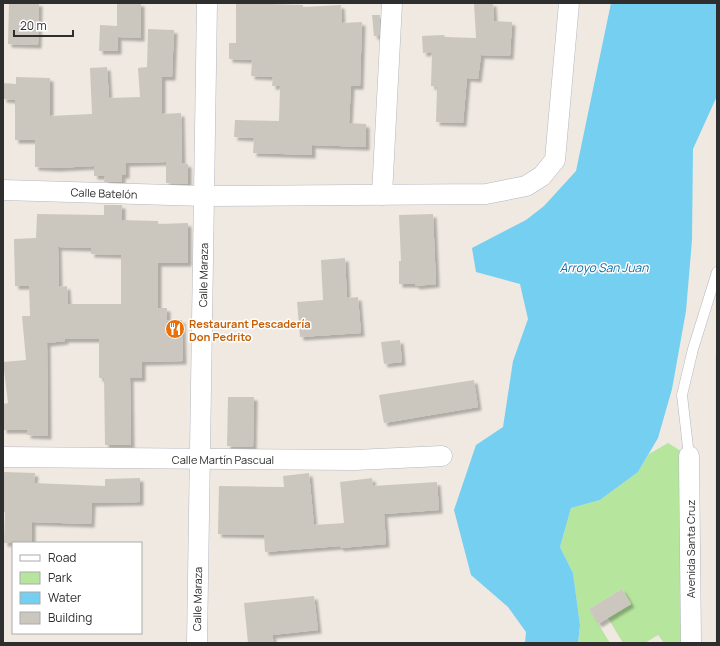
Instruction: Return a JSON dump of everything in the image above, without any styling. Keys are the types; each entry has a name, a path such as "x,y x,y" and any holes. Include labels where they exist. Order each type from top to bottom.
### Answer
{"street":[{"name":"Calle Maraza","path":"197,643 207,3"},
{"path":"382,195 392,3"},
{"name":"Calle Batelón","path":"3,190 204,196 382,195 486,194 526,186 542,176 555,160 569,3"},
{"name":"Calle Martín Pascual","path":"3,458 355,460 442,456"},
{"name":"Avenida Santa Cruz","path":"689,456 691,643"}],"lane":[{"path":"689,456 682,395 693,349 717,272"}],"shaded area":[{"path":"715,355 717,355 717,643 715,643"}],"green space":[{"path":"668,443 689,456 685,643 664,643 658,635 645,643 623,643 608,618 631,604 622,589 589,609 610,643 578,643 580,625 573,573 560,547 571,508 600,500 638,472 649,454"}],"water":[{"name":"Arroyo San Juan","path":"611,3 717,3 717,96 693,149 692,240 686,311 672,389 658,438 638,472 600,500 571,508 560,547 573,573 580,625 578,643 525,643 526,632 508,607 471,575 454,510 476,445 503,427 513,361 528,319 520,284 476,272 472,248 526,220 544,206 576,171"}],"building":[{"path":"9,3 39,3 38,45 8,44"},
{"path":"117,3 141,3 141,38 118,37 118,51 99,51 100,25 117,26"},
{"path":"236,3 303,5 303,7 341,5 342,23 362,22 360,86 351,86 349,123 366,124 366,147 312,145 312,155 253,153 254,138 234,137 235,120 279,121 280,86 272,86 273,77 251,76 252,60 229,59 229,43 236,43"},
{"path":"474,3 493,3 494,21 512,22 510,56 481,55 478,79 467,78 463,123 436,122 437,87 431,86 432,52 423,53 422,36 444,35 445,37 476,38"},
{"path":"372,15 380,15 379,36 374,36"},
{"path":"148,29 174,30 172,77 162,77 162,114 181,113 182,163 188,164 188,184 166,183 166,162 126,163 126,175 122,175 122,182 104,182 105,176 94,176 94,166 56,168 35,167 35,140 15,140 15,100 3,99 3,83 16,84 16,77 50,78 50,116 92,114 90,68 107,67 109,98 140,97 138,68 147,67"},
{"path":"104,205 122,205 122,220 158,221 158,224 188,223 188,263 158,263 158,308 167,308 167,320 182,320 183,361 142,362 142,378 130,378 131,445 105,445 104,378 99,378 99,339 65,339 65,341 47,343 48,436 27,435 28,430 3,430 3,404 8,403 3,362 26,360 22,316 30,316 29,286 15,286 14,239 36,238 37,214 104,215","holes":["58,247 91,248 91,254 121,255 121,304 68,304 67,286 59,287"]},
{"path":"433,214 436,284 416,286 415,284 399,284 399,261 401,261 399,215"},
{"path":"345,258 347,298 358,297 361,333 300,337 297,302 323,300 321,260"},
{"path":"400,340 402,362 384,364 381,342"},
{"path":"474,380 478,407 384,423 379,395"},
{"path":"228,397 254,397 253,447 227,446"},
{"path":"3,472 35,473 34,483 105,486 105,479 140,478 140,502 92,503 91,524 32,522 32,542 4,543 5,512 3,512"},
{"path":"309,473 314,525 344,523 340,482 372,478 373,486 437,482 439,510 384,514 386,544 265,552 264,535 218,534 219,486 284,487 283,476"},
{"path":"622,589 631,604 598,624 589,609"},
{"path":"314,596 318,630 272,635 274,643 248,643 244,603"}],"place":[{"name":"Restaurant Pescadería Don Pedrito","path":"175,329"}]}
